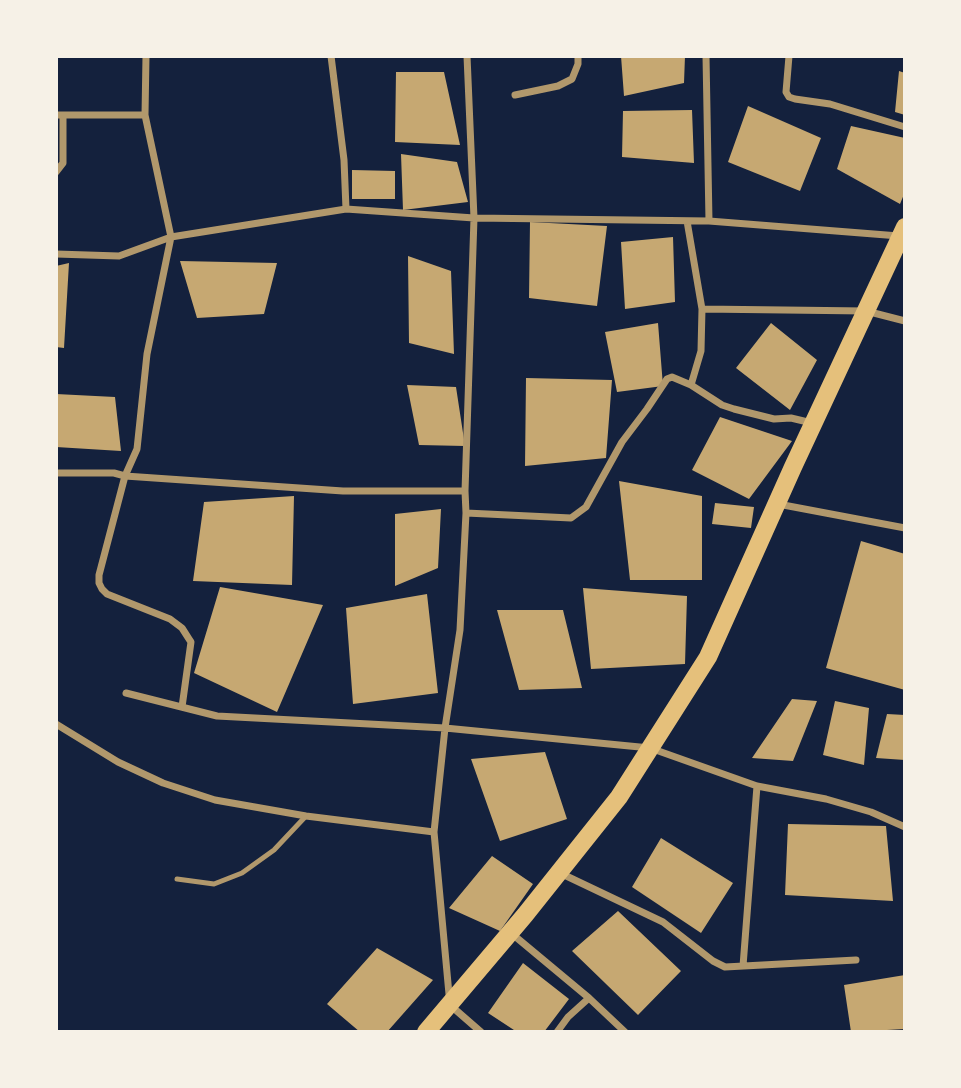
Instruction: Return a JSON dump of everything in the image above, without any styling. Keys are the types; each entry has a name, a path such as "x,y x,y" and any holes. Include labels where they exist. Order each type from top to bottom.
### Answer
{"main road":[{"path":"426,1032 511,933 619,797 708,657 813,423 903,232"}],"street":[{"path":"146,56 145,116 171,237 147,354 137,449 125,476 99,583 107,594 170,619 182,628 191,642 183,707"},
{"path":"331,56 344,160 346,209"},
{"path":"467,56 474,218 466,513 460,630 445,728 434,832 450,1006 481,1032"},
{"path":"515,94 558,86 572,79 578,56"},
{"path":"706,56 709,221"},
{"path":"789,56 786,92 789,97 830,104 905,127"},
{"path":"56,172 63,163 60,115 145,116"},
{"path":"56,254 119,256 171,237 346,209 474,218 709,221 903,232"},
{"path":"687,221 702,309 701,351 691,385"},
{"path":"702,309 866,311 905,321"},
{"path":"466,513 571,518 586,507 622,442 671,377 734,409 774,419 790,418 813,423"},
{"path":"56,473 114,473 125,476 343,491 465,491"},
{"path":"777,504 905,528"},
{"path":"126,692 217,716 445,728 650,748 757,786 827,799 872,812 905,827"},
{"path":"56,724 118,762 163,783 215,800 306,816 434,832"},
{"path":"743,966 757,786"},
{"path":"559,872 663,922 713,961 725,967 856,960"},
{"path":"511,933 625,1032"},
{"path":"557,1032 568,1017 589,998"}],"lane":[{"path":"177,880 214,884 242,873 274,850 306,816"}],"building":[{"path":"621,56 685,56 684,83 624,96"},
{"path":"899,71 905,73 905,115 895,112"},
{"path":"396,72 444,72 460,145 395,142"},
{"path":"748,106 821,138 800,191 728,162"},
{"path":"692,110 694,163 622,157 623,111"},
{"path":"851,126 905,138 905,192 900,204 837,169"},
{"path":"401,154 457,162 468,202 403,210"},
{"path":"352,170 395,171 395,199 352,199"},
{"path":"530,222 607,226 597,306 529,298"},
{"path":"673,237 675,302 625,309 621,242"},
{"path":"408,256 451,271 454,354 409,343"},
{"path":"180,261 277,263 264,314 197,318"},
{"path":"69,263 64,348 56,347 56,266"},
{"path":"658,323 663,386 617,392 605,332"},
{"path":"771,323 817,360 790,410 736,368"},
{"path":"526,378 612,380 606,458 525,466"},
{"path":"407,385 456,387 465,446 419,445"},
{"path":"56,394 115,397 121,451 56,447"},
{"path":"720,417 792,441 749,499 692,470"},
{"path":"619,481 702,496 702,580 630,580"},
{"path":"294,496 292,585 193,581 204,502"},
{"path":"715,503 754,507 751,528 712,524"},
{"path":"441,509 438,568 395,586 395,514"},
{"path":"861,541 905,554 905,690 826,668"},
{"path":"220,587 323,605 277,712 194,673"},
{"path":"583,588 687,596 685,664 591,669"},
{"path":"427,594 438,693 353,704 346,608"},
{"path":"497,610 563,610 582,688 519,690"},
{"path":"792,699 817,701 793,761 752,758"},
{"path":"835,701 869,708 864,765 823,755"},
{"path":"887,714 905,715 905,760 876,758"},
{"path":"545,752 567,819 500,841 471,759"},
{"path":"788,824 886,826 893,901 785,895"},
{"path":"661,838 733,883 701,933 632,887"},
{"path":"492,856 533,884 500,931 449,908"},
{"path":"618,911 681,971 638,1015 572,951"},
{"path":"377,948 433,980 387,1032 360,1032 327,1004"},
{"path":"523,963 569,999 544,1032 517,1032 488,1013"},
{"path":"905,975 905,1029 851,1032 844,985"}]}
